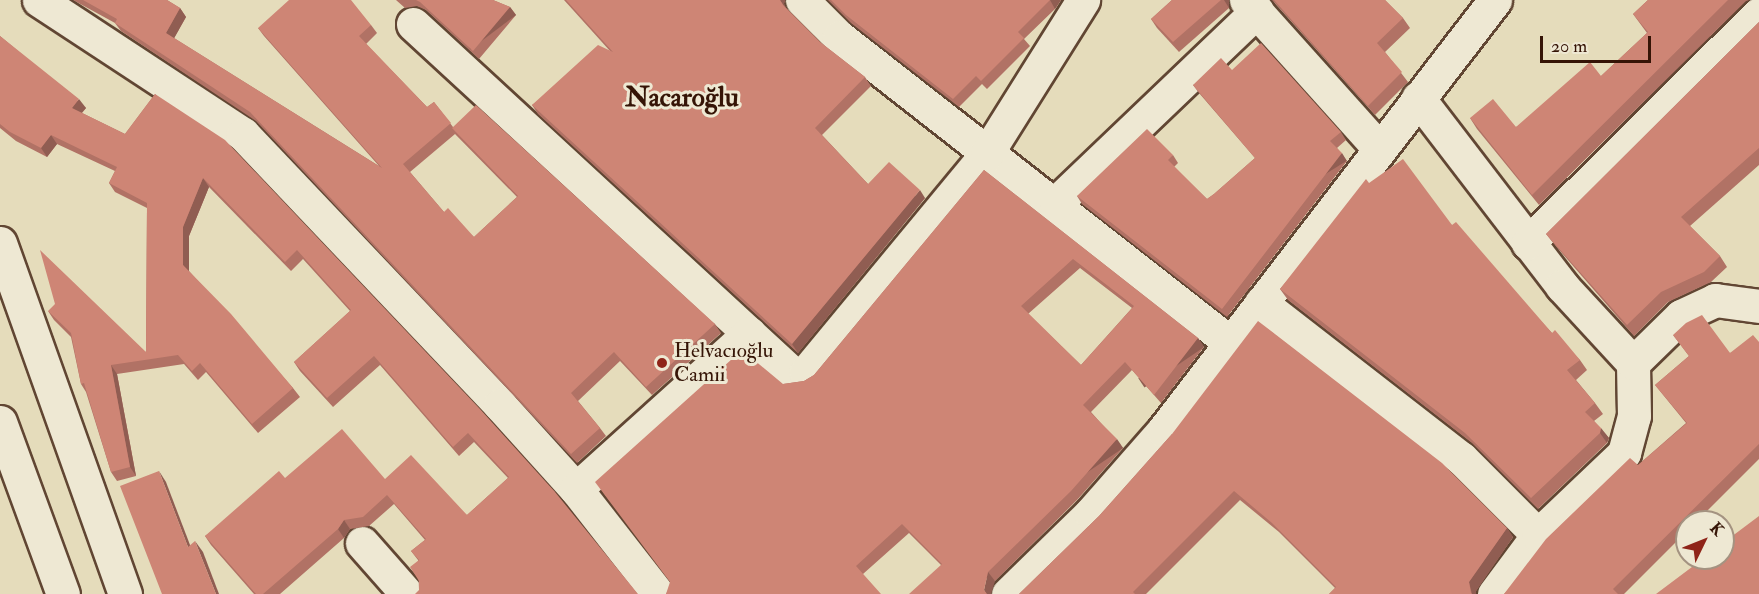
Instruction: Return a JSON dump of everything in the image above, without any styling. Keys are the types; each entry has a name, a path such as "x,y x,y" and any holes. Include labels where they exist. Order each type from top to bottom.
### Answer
{"street":[{"path":"39,0 243,134 576,489 658,594"},
{"path":"802,0 839,37 987,153 1056,203 1229,342"},
{"path":"413,24 794,375 806,372 987,153 1083,0"},
{"path":"1008,594 1091,513 1163,431 1229,342 1495,0"},
{"path":"1056,203 1252,6 1379,148"},
{"path":"1528,243 1759,14"},
{"path":"1419,98 1528,243 1633,363 1634,416 1624,453 1538,535 1494,594"},
{"path":"0,243 125,594"},
{"path":"1633,363 1681,316 1715,300 1759,306"},
{"path":"1261,303 1461,458 1538,535"},
{"path":"576,489 749,333"},
{"path":"0,422 63,594"},
{"path":"362,543 406,594"}],"building":[{"path":"83,0 167,0 180,8 166,33 382,168 258,28 289,0 351,0 371,25 359,36 427,107 434,102 451,123 403,164 444,212 448,208 474,237 518,196 452,128 476,105 715,324 646,387 614,352 571,393 600,428 571,454 250,112 115,23 117,19"},
{"path":"416,0 493,0 510,7 473,51"},
{"path":"566,0 780,0 820,42 865,77 815,128 868,184 889,162 920,190 792,344 532,105 598,45 613,52"},
{"path":"831,0 1050,0 1018,32 1024,38 981,81 976,76 953,99 846,15"},
{"path":"1172,0 1221,0 1173,42 1151,19"},
{"path":"1274,0 1385,0 1403,18 1377,43 1402,72 1368,106"},
{"path":"1648,0 1728,0 1532,195 1470,118 1493,99 1516,127 1590,62 1601,76 1648,32 1633,14"},
{"path":"1759,22 1759,148 1681,217 1720,256 1704,272 1661,292 1627,325 1546,234"},
{"path":"0,36 79,99 72,108 125,134 155,94 225,140 480,409 555,492 638,594 415,594 419,590 419,581 410,567 419,560 411,551 426,539 387,495 363,517 344,520 338,529 263,594 256,594 205,536 279,471 285,478 342,429 385,479 411,455 467,515 509,477 468,433 453,447 374,356 327,398 294,362 351,310 297,250 285,262 203,178 183,227 183,265 231,314 293,388 252,424 200,363 192,371 178,355 111,365 130,467 111,472 84,383 81,384 71,333 48,311 55,304 40,250 146,352 147,203 109,183 117,167 51,135 41,148 10,132 0,124"},
{"path":"1261,43 1341,132 1330,141 1342,153 1222,309 1077,196 1147,129 1173,155 1168,160 1207,199 1214,194 1255,158 1193,85 1221,58 1232,70"},
{"path":"1403,159 1452,225 1456,222 1552,333 1555,330 1580,360 1567,370 1595,403 1585,412 1601,428 1600,433 1531,498 1465,433 1280,289 1366,179 1369,183"},
{"path":"984,170 1198,338 1154,395 1125,362 1083,405 1117,439 1071,491 988,572 984,590 987,594 909,594 942,564 902,524 856,566 881,594 666,594 670,582 595,482 742,350 783,384 804,381 814,375","holes":["1073,259 1134,306 1081,365 1021,306"]},
{"path":"1702,315 1730,353 1753,335 1759,342 1759,444 1693,510 1675,510 1675,527 1613,589 1618,594 1504,594 1546,539 1630,458 1638,465 1687,423 1655,385 1689,356 1673,335 1686,323"},
{"path":"1258,321 1442,463 1507,528 1469,582 1472,594 1329,594 1336,587 1272,523 1234,491 1133,592 1135,594 1019,594 1099,516 1172,434"},
{"path":"159,471 188,547 195,541 216,594 162,594 120,486"},
{"path":"1759,516 1759,594 1656,594 1688,570 1735,570 1735,534"}],"place":[{"name":"Helvacıoğlu Camii","path":"662,363"}],"district":[{"name":"Nacaroğlu","path":"682,98"}]}
